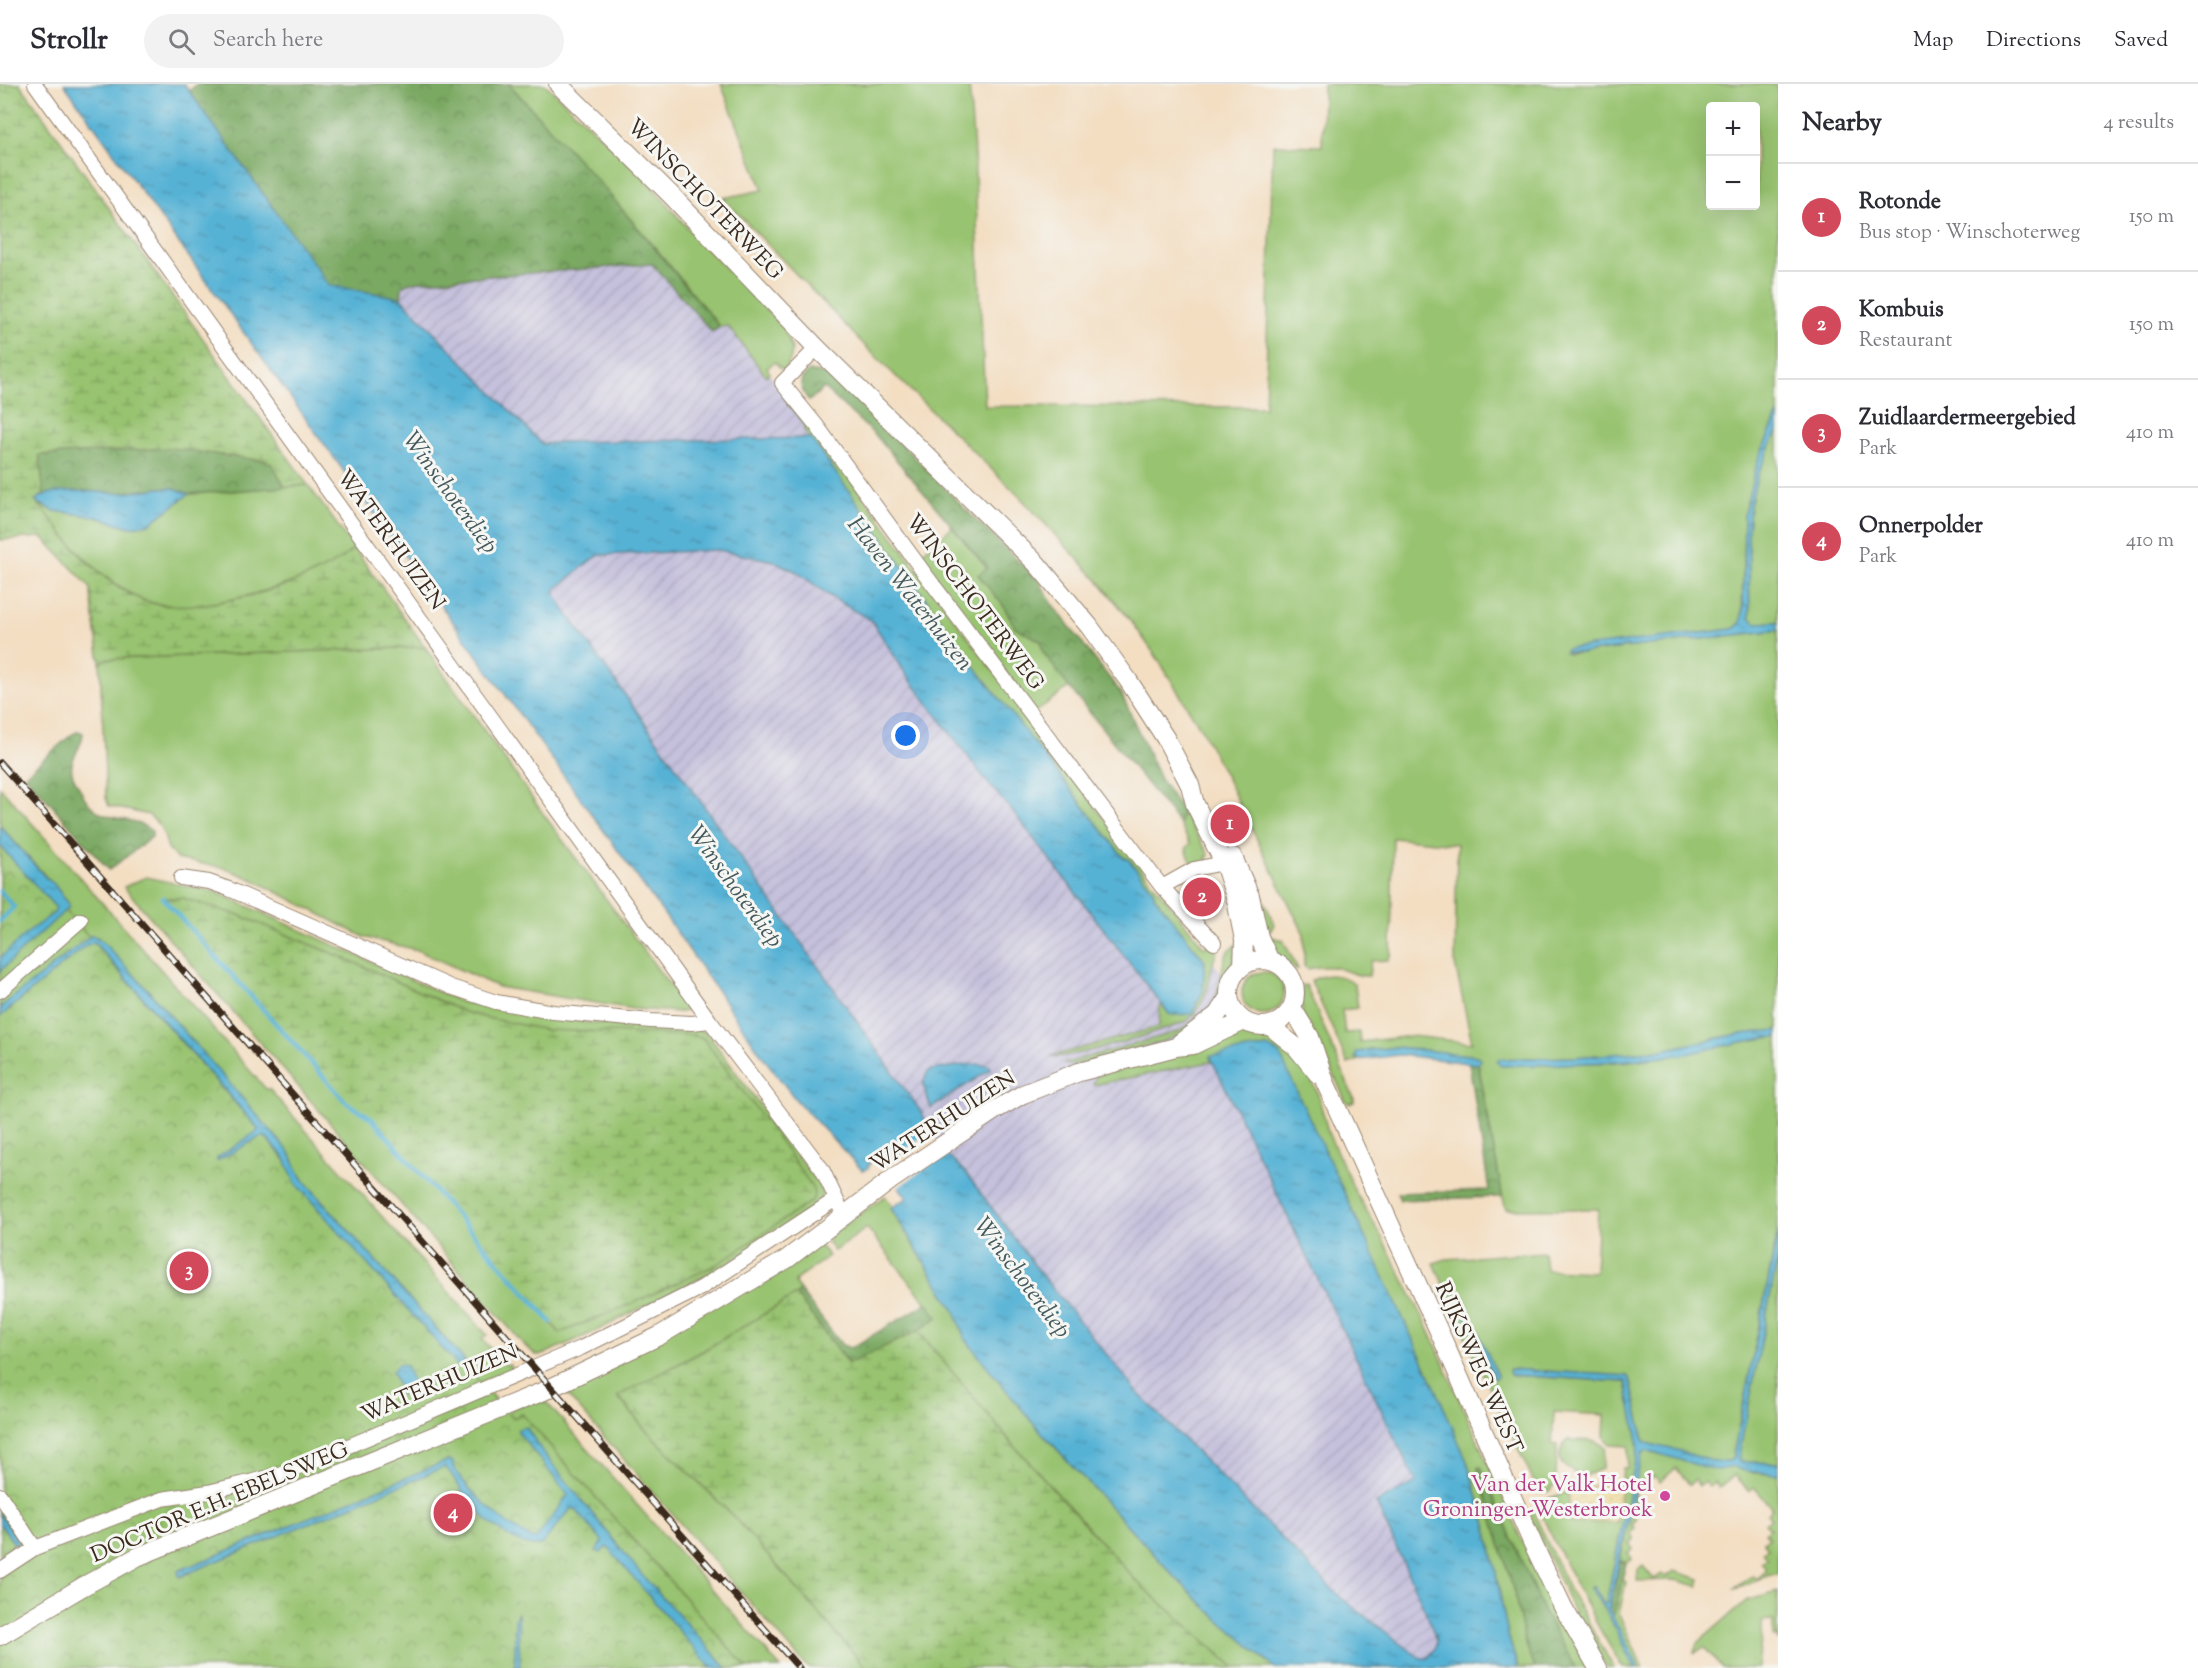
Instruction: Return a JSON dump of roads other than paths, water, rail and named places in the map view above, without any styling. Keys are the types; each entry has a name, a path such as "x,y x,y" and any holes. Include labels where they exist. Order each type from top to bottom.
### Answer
{"main road":[{"name":"WINSCHOTERWEG","path":"558,84 671,195 817,348 1037,564 1089,626 1128,680 1166,740 1190,784 1195,804 1224,863 1236,900 1244,948 1243,966"},
{"name":"WINSCHOTERWEG","path":"1190,784 1205,798 1231,852 1250,896 1259,937 1270,961"},
{"path":"1259,960 1270,961 1286,970 1293,980 1296,994 1292,1008 1285,1017 1270,1026 1256,1026 1244,1021 1232,1008 1229,997 1232,980 1243,966 1259,960"},
{"name":"WATERHUIZEN","path":"1176,1047 1187,1036 1217,1015 1229,997"},
{"name":"RIJKSWEG WEST","path":"1292,1008 1310,1037 1325,1082 1533,1544 1563,1607 1598,1668"},
{"name":"WATERHUIZEN","path":"496,1411 659,1336 787,1259 940,1146 995,1110 1041,1086 1079,1072 1176,1047 1193,1045 1244,1021"},
{"name":"RIJKSWEG WEST","path":"1270,1026 1296,1047 1325,1082"},
{"name":"DOCTOR E.H. EBELSWEG","path":"0,1636 137,1557 496,1411"}],"street":[{"name":"WATERHUIZEN","path":"35,84 710,1021 822,1169 844,1216"},
{"name":"WINSCHOTERWEG","path":"817,348 782,383 817,426 925,574 1162,886 1214,943"},
{"path":"1162,886 1194,869 1224,863"},
{"path":"181,878 209,882 229,889 451,987 496,1002 553,1012 619,1018 679,1023 710,1021"},
{"path":"0,991 81,920"},
{"name":"WATERHUIZEN","path":"0,1571 35,1548 162,1499 208,1492 282,1474 581,1348 701,1288 836,1199"},
{"path":"0,1496 35,1548"}],"water":[{"path":"64,84 184,84 329,285 401,298 542,444 811,438 971,662 1124,858 1128,859 1152,888 1155,897 1205,961 1203,991 1192,1014 1169,1014 938,717 906,674 872,621 831,597 797,572 774,561 718,550 600,555 556,589 556,595 564,609 922,1113 929,1131 946,1154 965,1172 1044,1278 1139,1394 1340,1597 1416,1655 1428,1658 1436,1648 1436,1640 1428,1617 1376,1503 1416,1482 1210,1056 1267,1047 1279,1053 1437,1391 1468,1464 1488,1532 1508,1635 1518,1668 1275,1668 1217,1618 1175,1577 1033,1423 965,1339 955,1311 891,1208 907,1198 878,1158 863,1171 796,1100 763,1057 671,924"},
{"path":"1778,414 1778,429 1757,477 1750,506 1748,531 1750,618 1756,623 1778,622 1778,630 1581,653 1565,652 1566,649 1733,629 1740,624 1743,615 1744,513 1758,460"},
{"path":"174,488 189,494 149,524 130,527 93,516 54,511 35,501 42,496 62,491 122,493"},
{"path":"0,826 54,884 69,907 0,971 0,958 33,928 54,913 56,908 0,846"},
{"path":"92,935 101,940 148,990 290,1153 307,1184 465,1361 464,1366 458,1366 297,1185 284,1157 266,1137 260,1137 217,1161 217,1158 258,1131 256,1126 94,942 87,945 0,1017 1,1007"},
{"path":"1778,1030 1778,1037 1657,1058 1501,1066 1497,1061 1499,1059 1575,1057 1663,1050 1739,1034"},
{"path":"1396,1047 1477,1056 1480,1059 1477,1064 1400,1055 1359,1060 1355,1057 1357,1052"},
{"path":"971,1064 988,1065 991,1069 931,1108 923,1085 927,1073 931,1070"},
{"path":"1778,1231 1778,1256 1738,1460 1740,1462 1778,1463 1778,1474 1745,1471 1733,1467 1710,1469 1653,1452 1642,1453 1609,1609 1638,1666 1634,1668 1610,1618 1590,1588 1593,1587 1606,1604 1638,1448 1626,1382 1510,1375 1509,1371 1510,1369 1628,1376 1644,1441 1710,1460 1730,1461 1733,1457"},
{"path":"1460,1292 1497,1378 1494,1378 1456,1295"},
{"path":"398,1364 406,1366 416,1391 406,1397 401,1394 392,1372"},
{"path":"526,1427 542,1451 642,1575 727,1668 711,1668 608,1548 606,1547 601,1553 596,1551 603,1542 575,1509 571,1509 541,1545 532,1546 522,1543 511,1538 479,1514 445,1467 179,1577 178,1571 449,1460 453,1462 463,1481 474,1494 501,1519 527,1536 536,1539 568,1495 518,1432 518,1429"},
{"path":"0,1514 19,1541 15,1545 0,1524"},
{"path":"518,1612 520,1668 515,1668 515,1619"}],"waterway":[{"path":"0,891 14,907 0,921"},
{"path":"163,898 347,1103 370,1117 551,1322"}],"railway":[{"path":"0,763 799,1668"}],"place":[{"name":"Rotonde","path":"1230,824"},
{"name":"Kombuis","path":"1202,897"},
{"name":"Zuidlaardermeergebied","path":"189,1271"},
{"name":"Van der Valk Hotel Groningen-Westerbroek","path":"1665,1496"},
{"name":"Onnerpolder","path":"453,1513"}],"water label":[{"name":"Winschoterdiep","path":"451,492"},
{"name":"Haven Waterhuizen","path":"911,593"},
{"name":"Winschoterdiep","path":"736,886"},
{"name":"Winschoterdiep","path":"1023,1277"}]}
